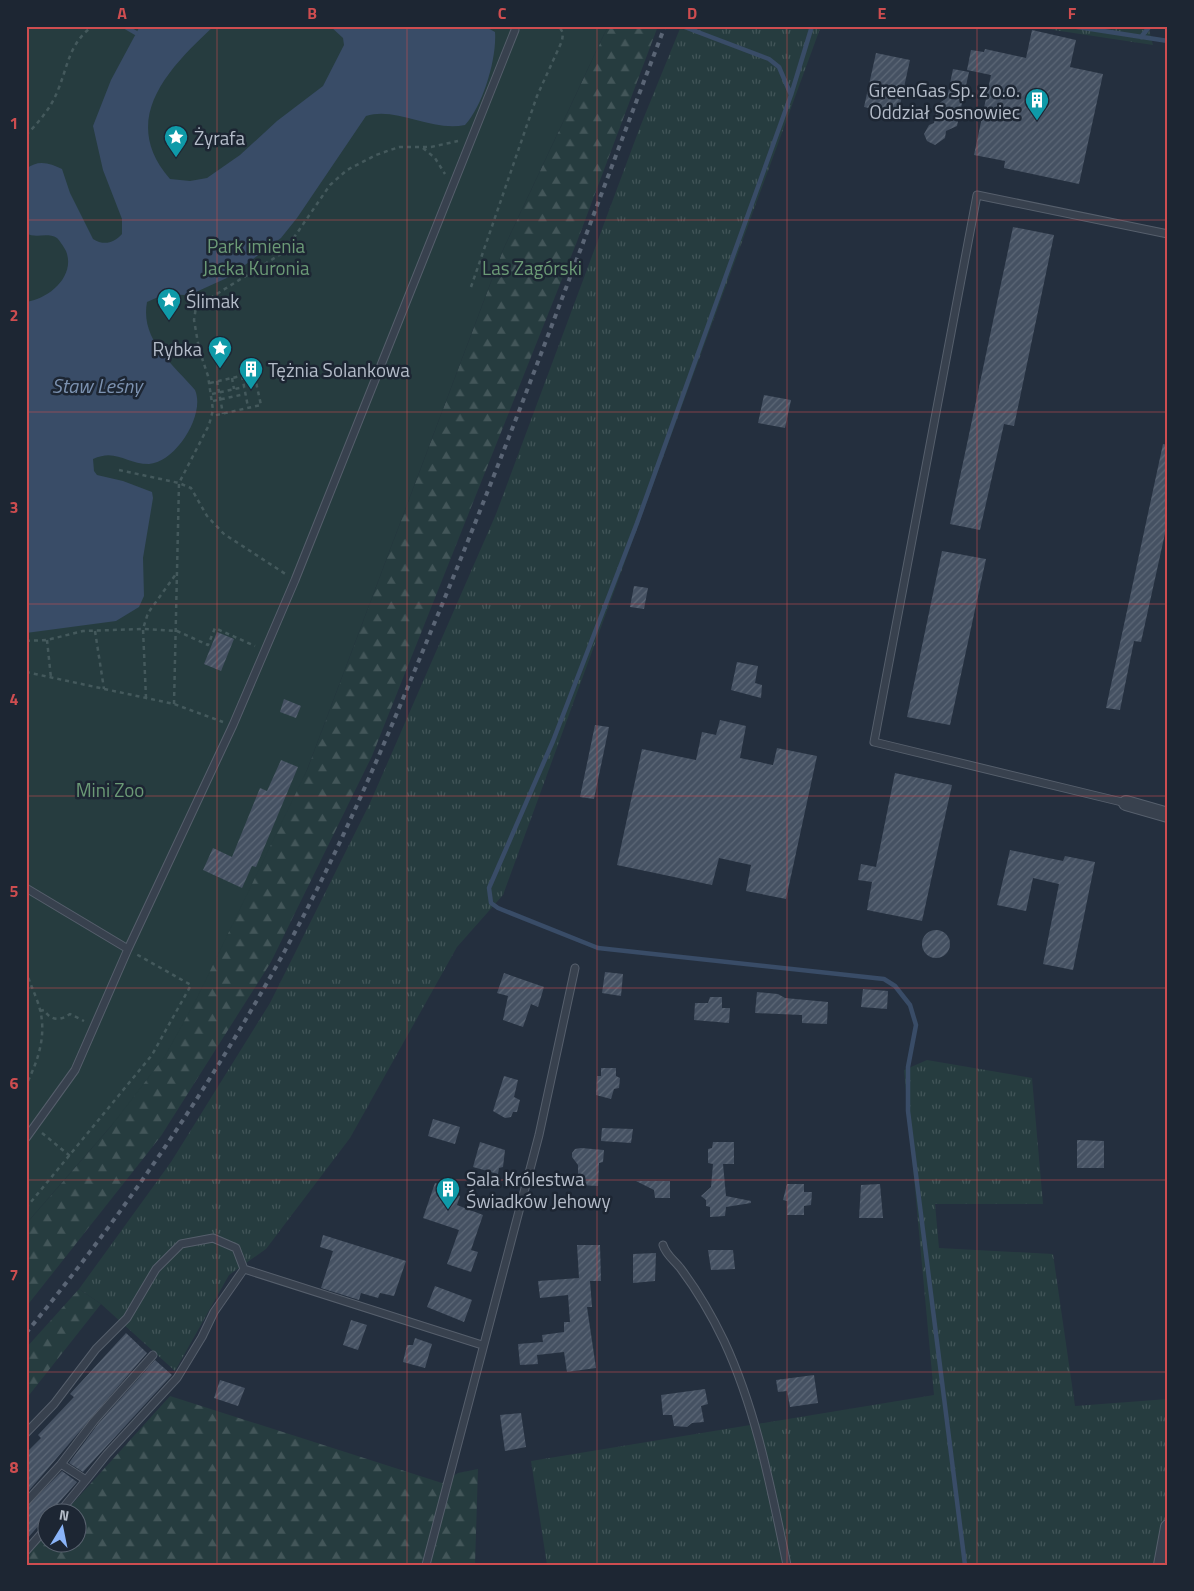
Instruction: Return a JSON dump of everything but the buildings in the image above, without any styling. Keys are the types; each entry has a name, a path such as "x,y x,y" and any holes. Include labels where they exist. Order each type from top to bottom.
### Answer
{"street":[{"path":"1126,803 1168,816"},
{"path":"1161,1565 1168,1527"}],"lane":[{"path":"26,1138 74,1070 128,949 234,726 295,580 515,30"},
{"path":"1126,803 874,742 977,195 1168,234"},
{"path":"26,888 128,949"},
{"path":"426,1565 482,1345 539,1134 575,968"},
{"path":"26,1433 54,1404 96,1349 127,1318 156,1269 181,1244 213,1238 236,1248 244,1268"},
{"path":"663,1245 665,1251 681,1269 723,1339 739,1377 762,1447 788,1565"},
{"path":"244,1268 482,1345"},
{"path":"66,1504 107,1454 177,1378 202,1338 214,1312 244,1268"},
{"path":"26,1502 154,1355"},
{"path":"61,1464 86,1480"},
{"path":"26,1551 38,1537"}],"path":[{"path":"26,135 44,116 58,92 74,44 93,26"},
{"path":"471,287 537,96 562,41 563,33 559,26"},
{"path":"174,704 179,483 212,416 213,401 210,383 197,339 194,320 196,307 284,252 337,177 365,160 391,150 406,146 431,147 472,138"},
{"path":"422,147 435,158 452,189"},
{"path":"210,383 254,373 261,405 212,416"},
{"path":"242,376 248,408"},
{"path":"232,378 233,396"},
{"path":"217,381 223,414"},
{"path":"212,394 244,387"},
{"path":"213,401 246,394"},
{"path":"119,470 179,483 190,488 207,516 224,534 295,580"},
{"path":"146,698 143,629 148,614 176,574"},
{"path":"26,641 47,640 83,631 143,629 177,631 208,645 215,628 265,650"},
{"path":"95,631 104,689"},
{"path":"47,640 51,678"},
{"path":"26,672 174,704 234,726"},
{"path":"26,1208 152,1055 191,985 128,949"},
{"path":"26,970 28,984 40,1011 42,1047 26,1085"},
{"path":"40,1011 44,1010 52,1019 60,1019 70,1014 94,1026"},
{"path":"35,1127 70,1156"}],"green space":[{"name":"Park imienia Jacka Kuronia","path":"26,26 608,26 503,250 307,770 197,998 165,1056 112,1125 26,1224"},
{"name":"Las Zagórski","path":"608,26 658,26 578,239 372,756 271,962 161,1136 26,1307 26,1224 112,1125 307,770 503,250"},
{"path":"681,26 821,26 503,895 457,947 350,1138 266,1249 229,1275 175,1371 101,1304 79,1289 171,1162 270,1003 370,803 496,514 640,127"},
{"path":"1027,26 1148,26 1153,45"},
{"path":"927,1060 1032,1078 1043,1204 935,1204 939,1248 1053,1254 1075,1406 1168,1399 1167,1564 547,1565 531,1461 934,1395 904,1070"},
{"path":"79,1289 101,1304 26,1399 26,1348"},
{"path":"170,1396 442,1483 458,1473 478,1469 475,1565 26,1565 26,1556 38,1542 38,1554 88,1554 88,1504 72,1504"}],"water":[{"name":"Staw Leśny","path":"140,26 214,26 181,59 167,77 156,96 149,115 149,136 155,157 170,179 190,181 207,178 240,155 277,121 323,86 344,45 343,38 330,26 484,26 495,32 495,43 488,81 478,106 465,125 439,125 389,114 366,116 297,218 281,238 229,277 196,292 184,295 165,294 147,302 146,316 153,340 168,361 195,390 197,400 196,412 192,424 178,447 159,462 141,463 108,455 93,459 94,471 97,475 123,481 152,492 153,498 143,558 144,596 139,607 116,621 26,633 26,302 43,296 58,285 64,277 68,260 66,251 57,238 26,233 26,169 35,164 44,163 62,169 70,193 93,239 109,243 116,240 122,234 122,219 103,170 93,126 111,80"}],"waterway":[{"path":"124,26 136,33"},
{"path":"682,26 769,59 779,67 791,95"},
{"path":"812,26 791,95 637,523 553,741 489,888 491,903 498,908 598,948 884,979 895,986 910,1005 916,1025 908,1067 908,1111 965,1565"},
{"path":"1071,26 1168,41"},
{"path":"1141,37 1150,26"}],"railway":[{"path":"26,1333 97,1243 194,1103 254,1006 323,878 378,758 460,560 520,408 665,26"}],"place":[{"name":"GreenGas Sp. z o.o. Oddział Sosnowiec","path":"1037,121"},
{"name":"Żyrafa","path":"176,158"},
{"name":"Ślimak","path":"169,321"},
{"name":"Rybka","path":"220,369"},
{"name":"Tężnia Solankowa","path":"251,390"},
{"name":"Sala Królestwa Świadków Jehowy","path":"448,1210"}],"park label":[{"name":"Mini Zoo","path":"110,789"}]}
